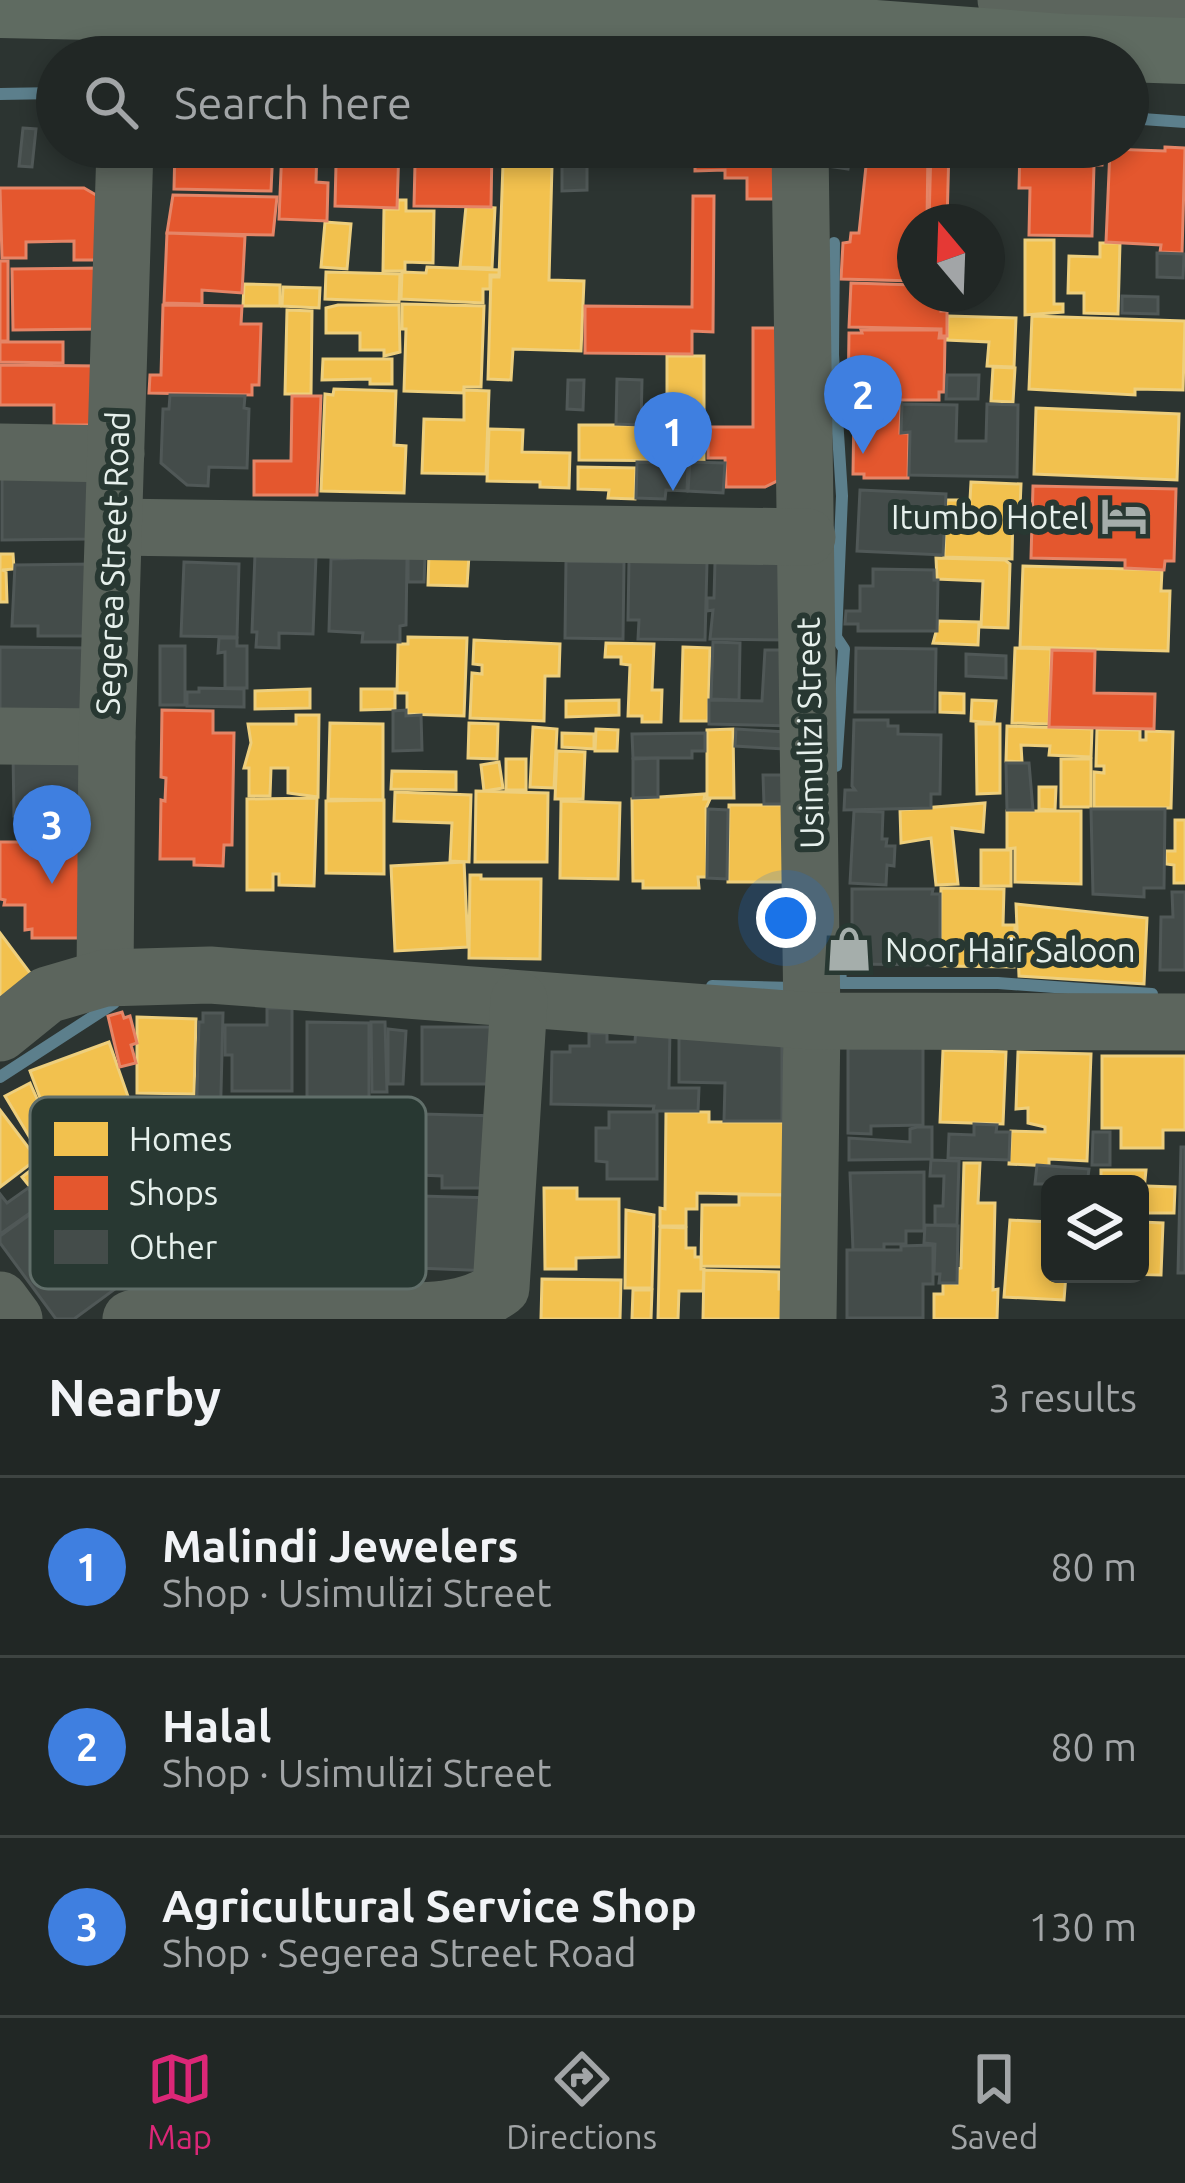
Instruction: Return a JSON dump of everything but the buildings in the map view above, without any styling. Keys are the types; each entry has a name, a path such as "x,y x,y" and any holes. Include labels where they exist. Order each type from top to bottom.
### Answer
{"highway":[{"path":"0,4 136,36 702,20 778,36"},
{"path":"1149,50 1185,51"}],"street":[{"path":"1006,0 1185,14"},
{"name":"Segerea Street Road","path":"105,978 107,737 124,168"},
{"name":"Usimulizi Street","path":"800,168 812,1021 808,1319"},
{"path":"0,452 116,454"},
{"path":"115,527 807,537"},
{"path":"0,736 107,737"},
{"path":"0,1034 46,995 105,978 210,975 812,1021 1185,1022"},
{"path":"131,1319 215,1297 280,1292 352,1306 432,1310 481,1303 501,1288 519,1000"},
{"path":"0,1300 14,1319"}],"waterway":[{"path":"0,94 36,93"},
{"path":"1149,119 1185,122"},
{"path":"834,243 833,355 842,496 836,637 844,649 836,766"},
{"path":"839,949 841,983 998,983 1152,994"},
{"path":"712,986 794,988"},
{"path":"0,1077 114,1003"}],"place":[{"name":"Halal","path":"863,454"},
{"name":"Malindi Jewelers","path":"673,491"},
{"name":"Itumbo Hotel","path":"1124,516"},
{"name":"Agricultural Service Shop","path":"52,884"},
{"name":"Noor Hair Saloon","path":"849,949"}]}
